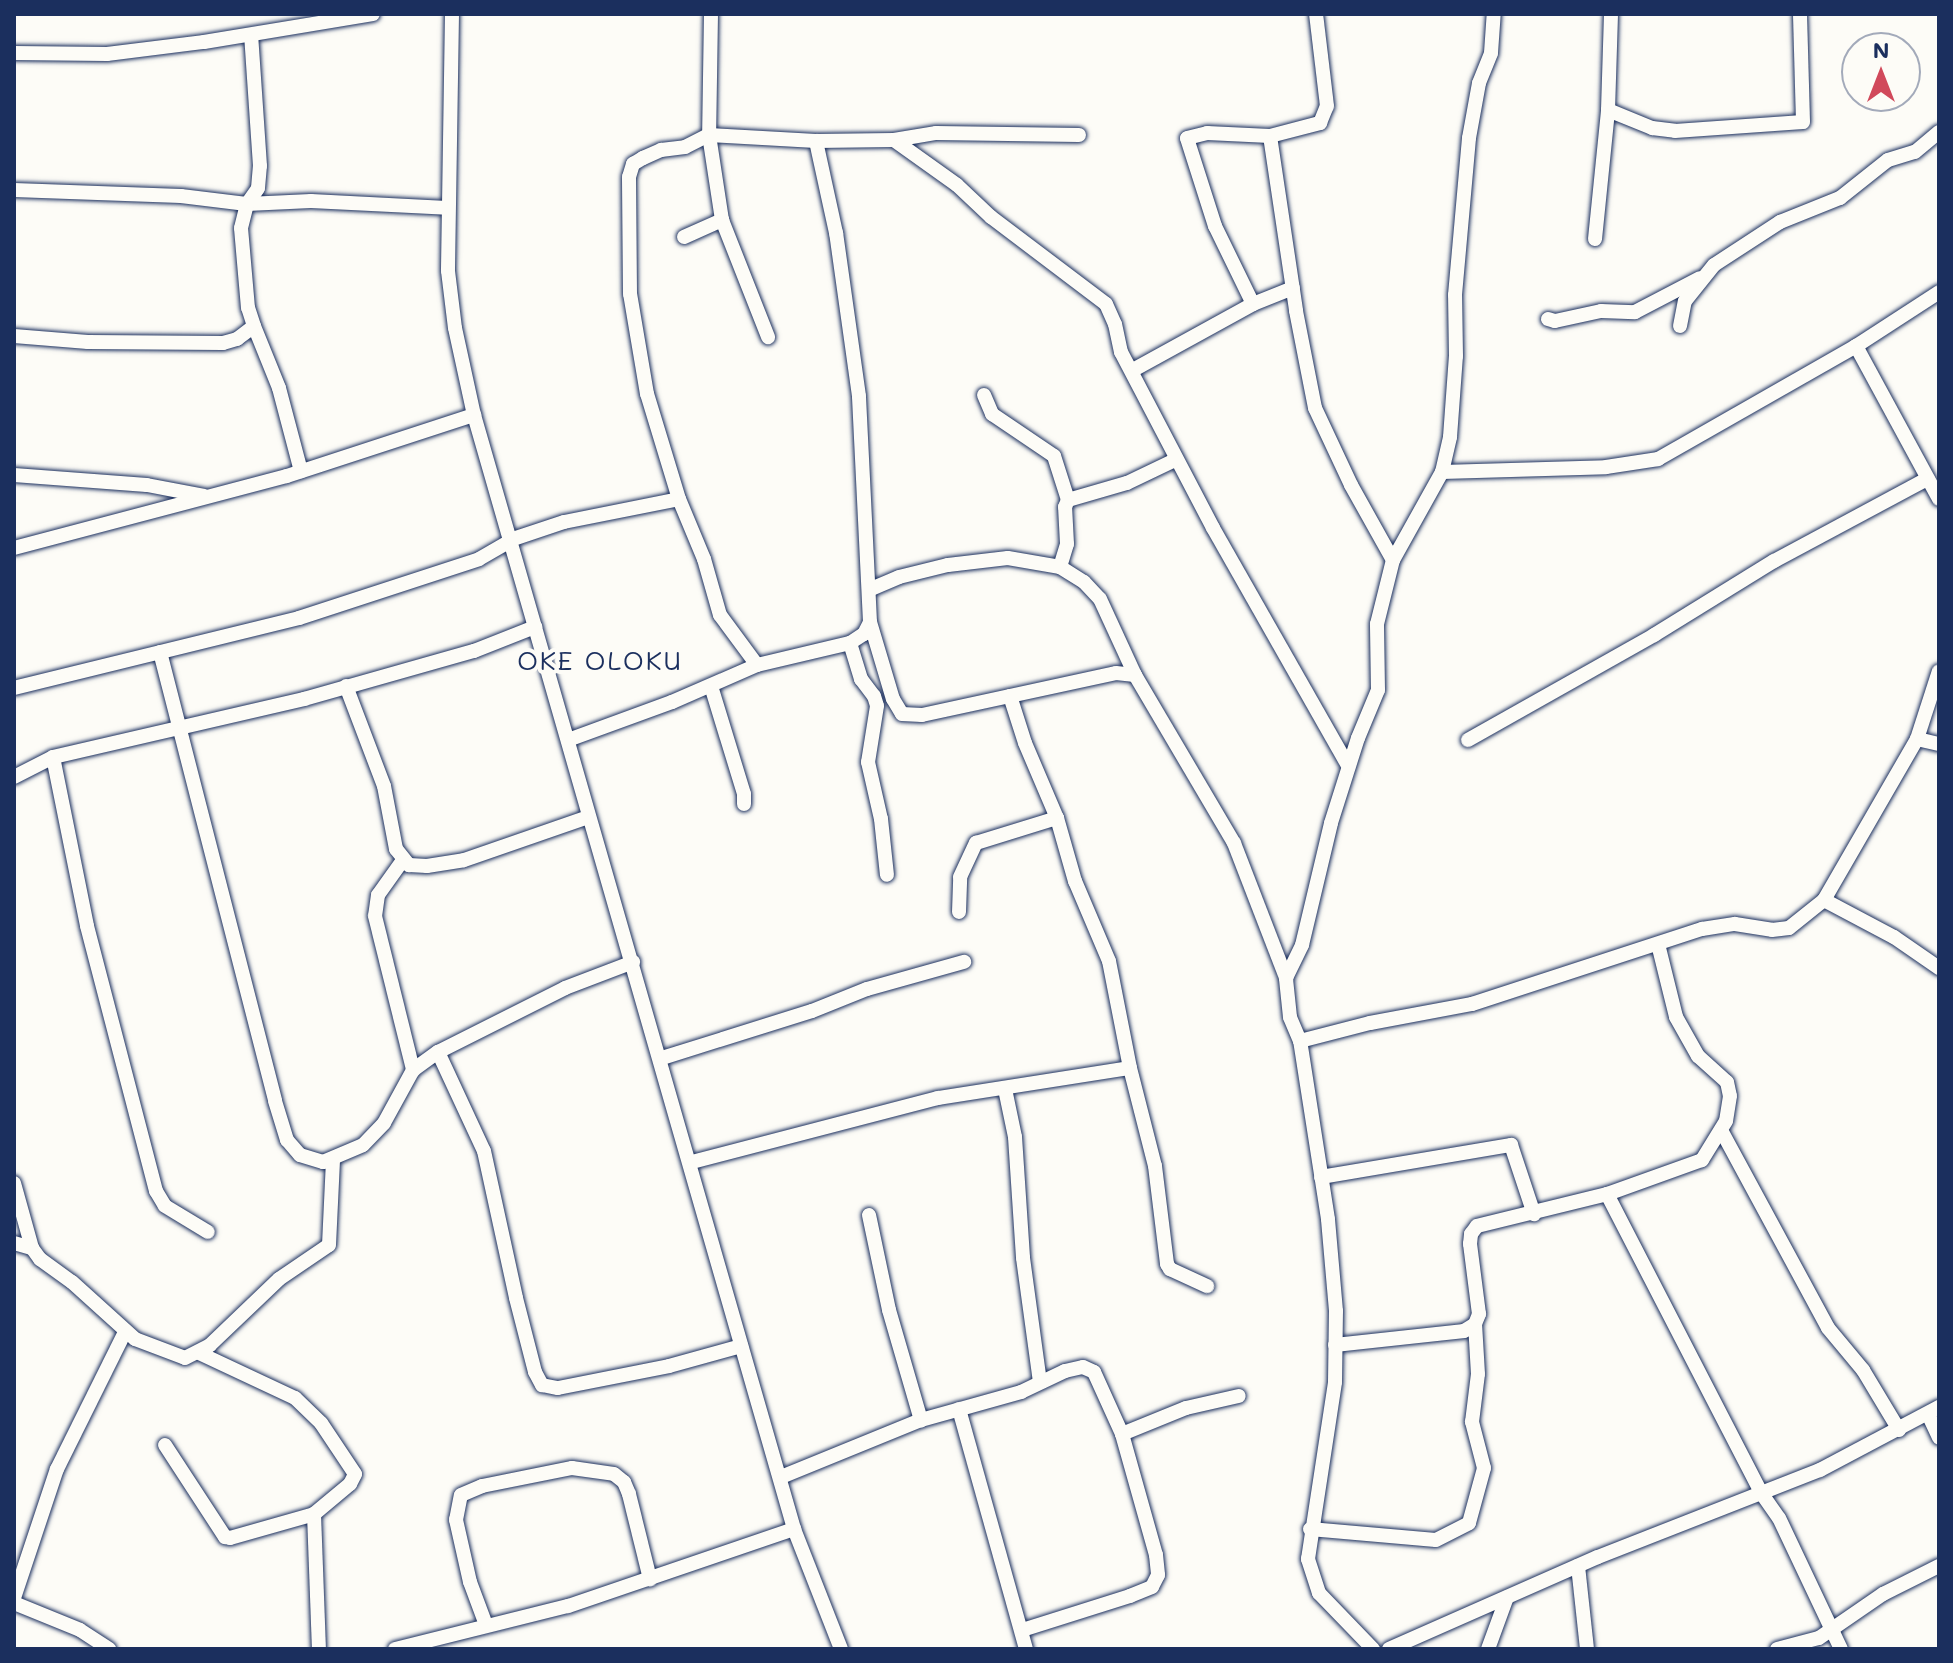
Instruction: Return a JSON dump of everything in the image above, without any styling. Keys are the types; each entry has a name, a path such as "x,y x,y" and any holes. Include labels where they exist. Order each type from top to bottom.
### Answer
{"street":[{"path":"14,53 107,54 251,35 373,14"},
{"path":"452,14 448,271 455,328 474,415 513,539 588,817 692,1162 794,1529 841,1649"},
{"path":"711,14 709,135 722,220 768,337"},
{"path":"1253,304 1215,226 1187,138 1207,133 1270,136 1320,123 1325,118 1327,106 1316,14"},
{"path":"1286,978 1302,945 1318,869 1348,766 1378,690 1377,624 1393,560 1442,472 1454,410 1455,295 1469,138 1479,83 1491,53 1494,14"},
{"path":"1595,239 1608,110 1611,14"},
{"path":"1608,110 1652,128 1675,131 1803,122 1800,14"},
{"path":"251,35 260,166 258,188 247,204 241,228 248,308 279,388 301,471"},
{"path":"1680,326 1685,301 1714,265 1780,222 1840,198 1888,160 1915,152 1939,131"},
{"path":"757,665 720,615 704,559 679,499 647,394 630,294 629,177 633,164 661,150 685,147 709,135 816,141 894,140 936,133 1079,135"},
{"path":"1270,136 1315,408 1339,463 1393,560"},
{"path":"894,140 957,185 991,217 1106,304 1115,324 1121,352 1177,459 1348,766"},
{"path":"816,141 836,233 859,396 871,589 870,622 893,699 902,714 922,715 1116,673 1135,675"},
{"path":"14,190 181,196 247,204 311,201 447,208"},
{"path":"684,237 722,220"},
{"path":"1548,319 1555,321 1601,311 1635,312 1703,276"},
{"path":"1133,370 1253,304 1293,288"},
{"path":"1442,472 1606,467 1658,459 1856,346 1939,292"},
{"path":"14,336 88,342 223,343 237,339 254,326"},
{"path":"1856,346 1939,499"},
{"path":"984,395 992,414 1054,456 1068,500 1065,507 1067,544 1060,567"},
{"path":"14,548 301,471 474,415"},
{"path":"1068,500 1127,483 1177,459"},
{"path":"14,475 147,485 209,497"},
{"path":"1468,740 1654,635 1774,561 1927,479"},
{"path":"14,688 299,618 479,559 513,539 612,510 679,499"},
{"path":"871,589 899,577 983,559 1008,558 1060,567 1084,582 1100,599 1135,675 1234,843 1286,978 1290,1017 1300,1041 1330,1246 1335,1382 1320,1490 1310,1529 1308,1559 1319,1593 1373,1649"},
{"path":"568,740 711,686 757,665 850,643 864,634 870,622"},
{"path":"14,777 53,757 346,686 474,651 535,627"},
{"path":"850,643 861,679 874,696 877,706 868,762 881,819 887,875"},
{"path":"160,652 287,1140 309,1160 333,1159 363,1145 377,1134 413,1070 438,1052 565,988 633,962"},
{"path":"1300,1041 1370,1023 1472,1004 1720,926 1789,928 1824,900 1917,739 1939,671"},
{"path":"346,686 384,786 396,849 403,860 415,867 464,860 588,817"},
{"path":"711,686 744,794 744,804"},
{"path":"1010,696 1025,743 1057,818 1075,881 1109,961 1130,1068 1155,1166 1167,1264 1170,1269 1207,1286"},
{"path":"1917,739 1939,744"},
{"path":"53,757 87,926 156,1191 165,1206 208,1232"},
{"path":"959,912 960,877 976,843 1057,818"},
{"path":"403,860 378,895 375,916 413,1070"},
{"path":"1824,900 1894,937 1939,968"},
{"path":"1310,1529 1436,1540 1469,1523 1484,1468 1472,1422 1478,1374 1475,1324 1479,1314 1471,1234 1477,1226 1495,1219 1534,1214 1607,1194 1702,1160 1721,1130 1730,1096 1727,1082 1698,1056 1676,1017 1658,944"},
{"path":"662,1058 812,1011 867,989 964,962"},
{"path":"438,1052 482,1142 516,1298 535,1372 542,1385 558,1388 669,1366 741,1346"},
{"path":"692,1162 879,1112 1130,1068"},
{"path":"1005,1089 1015,1137 1023,1258 1040,1382"},
{"path":"1721,1130 1821,1317 1863,1370 1899,1430"},
{"path":"1321,1177 1511,1145 1534,1214"},
{"path":"14,1183 32,1248 40,1259 72,1282 135,1339 185,1358 199,1353 279,1279 329,1245 333,1159"},
{"path":"1607,1194 1762,1494 1779,1518 1841,1649"},
{"path":"869,1215 889,1310 921,1420"},
{"path":"14,1243 32,1248"},
{"path":"1335,1345 1464,1331 1475,1324"},
{"path":"109,1649 80,1630 14,1601 57,1469 125,1332"},
{"path":"165,1445 225,1537 246,1535 314,1514 350,1484 355,1474 345,1454 321,1423 295,1398 199,1353"},
{"path":"781,1477 921,1420 1021,1392 1083,1367 1094,1372 1122,1434 1156,1555 1158,1575 1152,1587 1022,1630"},
{"path":"1122,1434 1186,1408 1239,1396"},
{"path":"959,1409 1026,1649"},
{"path":"1389,1649 1578,1566 1762,1494 1899,1430 1933,1410 1939,1438"},
{"path":"486,1625 470,1582 456,1520 461,1495 482,1486 572,1468 614,1474 624,1482 629,1494 650,1579"},
{"path":"314,1514 319,1649"},
{"path":"395,1649 556,1609 794,1529"},
{"path":"1578,1566 1587,1649"},
{"path":"1777,1649 1819,1638 1883,1594 1939,1566"},
{"path":"1488,1649 1507,1597"}],"district":[{"name":"OKE OLOKU","path":"600,661"}]}
